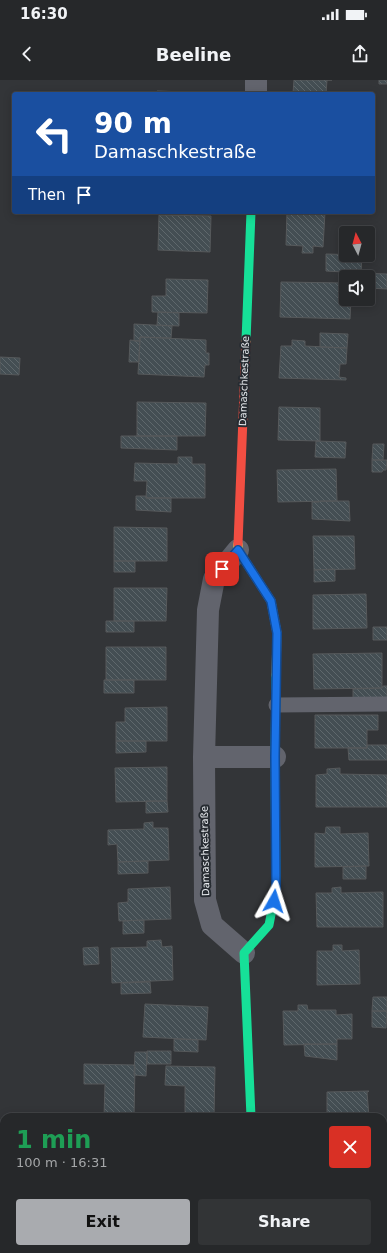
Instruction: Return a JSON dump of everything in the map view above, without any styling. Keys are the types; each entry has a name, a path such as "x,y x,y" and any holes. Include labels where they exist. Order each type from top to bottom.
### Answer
{"street":[{"path":"256,80 256,92"},
{"name":"Damaschkestraße","path":"244,953 212,925 205,900 204,757 208,610 214,579 238,550 251,214"},
{"path":"238,550 271,601 277,633 275,756 276,889 269,925 244,953 250,1113"},
{"path":"204,757 275,756"}],"lane":[{"path":"276,706 387,704"}],"building":[{"path":"294,80 327,80 326,92 293,92"},
{"path":"379,80 387,80 387,84 379,84"},
{"path":"157,91 186,92 157,92"},
{"path":"287,214 325,214 323,247 313,246 313,253 302,253 303,246 286,245"},
{"path":"159,215 211,216 210,252 158,250"},
{"path":"326,254 339,254 339,262 362,262 361,270 326,271"},
{"path":"375,274 387,274 387,289 375,288"},
{"path":"166,279 208,280 207,313 152,312 152,296 166,296"},
{"path":"281,282 339,283 339,306 351,306 350,319 280,317"},
{"path":"158,312 179,313 179,326 157,325"},
{"path":"134,324 172,326 171,338 140,337 140,341 134,341"},
{"path":"320,333 348,334 347,348 320,347"},
{"path":"140,337 206,340 206,353 209,353 209,365 205,365 204,377 138,374"},
{"path":"130,340 140,341 139,362 129,362"},
{"path":"292,340 305,341 305,346 347,348 346,364 340,364 339,377 346,378 346,380 279,378 281,346 292,346"},
{"path":"0,357 20,358 19,375 0,374"},
{"path":"137,402 206,403 205,436 137,436"},
{"path":"279,407 320,408 320,441 278,440"},
{"path":"121,436 177,436 177,450 121,448"},
{"path":"316,441 346,442 345,458 315,457"},
{"path":"373,444 384,444 383,460 372,460"},
{"path":"178,457 192,457 192,464 205,464 205,498 146,498 147,481 134,481 135,463 178,464"},
{"path":"372,460 387,460 386,470 383,470 382,472 372,472"},
{"path":"336,469 337,501 278,502 277,470"},
{"path":"136,496 146,496 146,498 171,498 171,512 136,510"},
{"path":"349,501 350,521 312,519 312,502"},
{"path":"114,527 167,528 167,561 114,561"},
{"path":"313,536 354,536 355,569 314,570"},
{"path":"114,561 135,561 135,572 114,572"},
{"path":"335,569 335,581 314,582 314,570"},
{"path":"114,588 167,588 166,621 114,621"},
{"path":"366,594 367,628 313,629 313,595"},
{"path":"106,621 134,621 134,632 106,632"},
{"path":"373,627 387,627 387,640 373,640"},
{"path":"106,647 166,647 166,680 106,680"},
{"path":"382,653 382,688 314,689 313,654"},
{"path":"104,680 134,680 134,693 104,693"},
{"path":"383,686 387,686 387,700 353,700 353,689 382,688"},
{"path":"167,707 167,741 116,741 116,722 125,722 125,708"},
{"path":"315,715 378,715 378,730 367,730 367,748 315,748"},
{"path":"116,741 146,741 146,752 116,753"},
{"path":"367,745 387,745 387,760 349,760 348,748 367,748"},
{"path":"167,767 167,801 116,802 115,768"},
{"path":"340,768 340,774 387,775 387,807 316,807 316,775 327,774 327,769"},
{"path":"146,801 167,801 168,812 146,813"},
{"path":"153,822 153,828 168,828 169,860 118,862 117,844 108,845 108,830 144,829 144,823"},
{"path":"326,827 340,827 340,834 368,833 369,866 315,867 315,833 325,834"},
{"path":"148,861 148,873 118,874 118,862"},
{"path":"366,866 366,879 343,879 343,867"},
{"path":"170,887 171,919 119,921 118,903 128,902 128,889"},
{"path":"341,887 341,893 383,892 383,927 317,927 316,893 332,893 332,888"},
{"path":"144,920 144,933 123,934 123,921"},
{"path":"161,940 162,947 172,946 173,980 112,983 111,948 147,947 147,941"},
{"path":"333,945 342,945 342,951 359,950 360,984 317,985 317,951 333,951"},
{"path":"98,947 99,964 84,965 83,948"},
{"path":"150,982 151,993 121,994 121,983"},
{"path":"373,997 387,997 387,1011 372,1011"},
{"path":"145,1004 208,1007 206,1040 143,1037"},
{"path":"298,1005 307,1005 308,1010 336,1010 336,1015 352,1014 352,1039 337,1039 337,1044 284,1045 283,1011 298,1011"},
{"path":"372,1011 387,1011 386,1028 372,1027"},
{"path":"174,1039 198,1040 198,1052 174,1051"},
{"path":"304,1044 337,1044 337,1060 305,1056"},
{"path":"147,1051 171,1051 171,1064 147,1064"},
{"path":"135,1052 147,1052 146,1076 134,1075"},
{"path":"84,1064 135,1065 134,1113 104,1113 105,1084 84,1084"},
{"path":"166,1066 215,1067 214,1113 185,1113 185,1086 165,1085"},
{"path":"369,1091 367,1092 369,1113 327,1113 327,1092"}],"traffic: fast":[{"path":"246,341 251,214"},
{"path":"251,1113 244,953 269,925 276,889 276,675"}],"traffic: slow":[{"path":"238,544 238,550 271,601 277,633 276,675"}],"traffic: jam":[{"path":"238,544 246,341"}],"route":[{"path":"222,569 238,550 271,601 277,633 275,756 276,889 274,901"}]}
